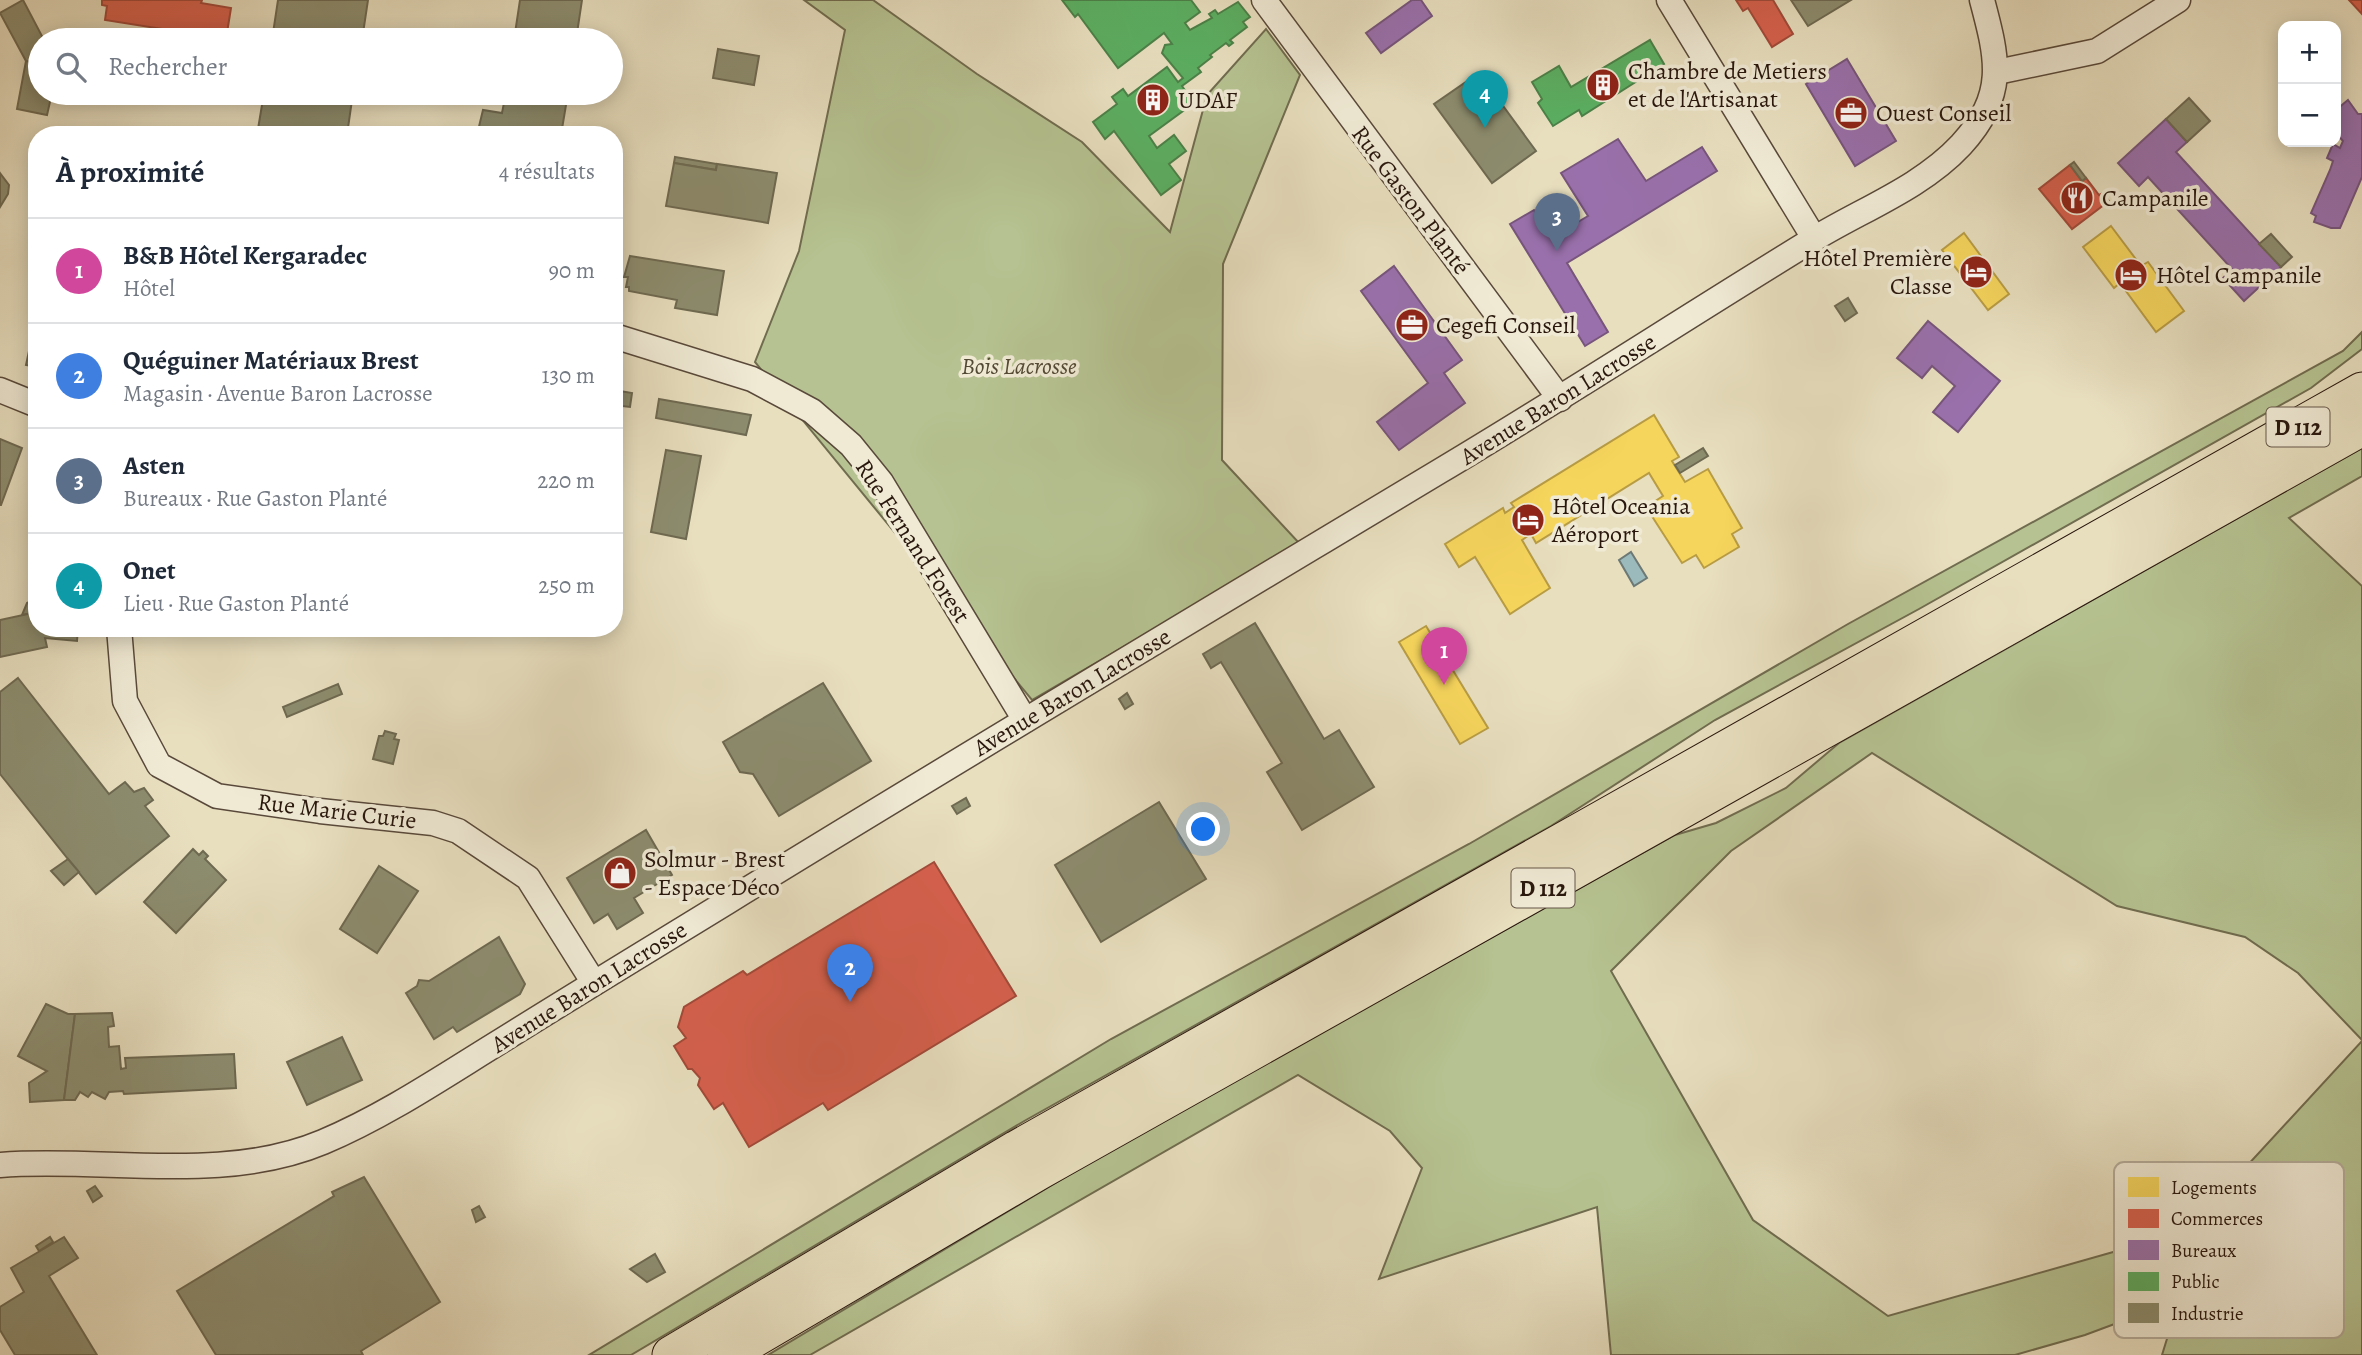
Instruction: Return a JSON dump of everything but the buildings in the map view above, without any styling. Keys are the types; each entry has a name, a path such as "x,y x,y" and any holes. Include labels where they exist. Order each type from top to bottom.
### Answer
{"highway":[{"path":"2234,463 2362,362"},
{"name":"D 112","path":"671,1355 1017,1149 2362,391"},
{"name":"D 112","path":"726,1355 1039,1171 2362,426"}],"street":[{"name":"Rue Gaston Planté","path":"1264,0 1560,400"},
{"path":"1669,0 1814,238"},
{"name":"Avenue Baron Lacrosse","path":"0,1165 42,1162 212,1165 268,1158 321,1143 437,1080 1025,720 1560,400 1814,238 1928,174 1959,148 1980,121 1994,90 1997,72 1982,0"},
{"path":"1997,72 2097,51 2178,0"},
{"name":"Rue Fernand Forest","path":"623,339 752,379 812,411 851,445 881,482 1025,720"},
{"path":"0,390 28,401"},
{"name":"Rue Marie Curie","path":"120,637 125,701 159,765 217,796 320,811 433,823 457,831 528,878 594,983"}],"green space":[{"name":"Bois Lacrosse","path":"804,0 873,0 977,74 1082,142 1170,232 1207,95 1266,29 1300,75 1223,264 1222,460 1300,544 1032,700 755,362 799,251 845,30"},
{"path":"2362,332 2362,349 2311,388 1919,609 1715,720 1551,826 1026,1120 631,1355 589,1355 1111,1039 1469,844 1848,624 2343,351"},
{"path":"2362,448 2362,476 2289,518 2362,586 2362,1040 2298,973 2245,937 2117,906 1872,753 1731,851 1611,971 1753,1220 1888,1316 2114,1252 2114,1324 2015,1355 1611,1355 1597,1207 1379,1279 1422,1168 1390,1131 1298,1075 810,1355 768,1355 1109,1151 1560,899 1675,835 1716,823 1786,788 1839,743"},
{"path":"2362,1041 2362,1355 2162,1355 2167,1338 2344,1338 2344,1162 2251,1162"}],"water":[{"path":"1631,552 1647,578 1634,586 1619,560"}],"place":[{"name":"Chambre de Metiers et de l'Artisanat","path":"1603,85"},
{"name":"UDAF","path":"1153,100"},
{"name":"Ouest Conseil","path":"1851,113"},
{"name":"Onet","path":"1485,128"},
{"name":"Campanile","path":"2077,198"},
{"name":"Asten","path":"1557,251"},
{"name":"Hôtel Première Classe","path":"1976,272"},
{"name":"Hôtel Campanile","path":"2131,275"},
{"name":"Cegefi Conseil","path":"1412,325"},
{"name":"Hôtel Oceania Aéroport","path":"1528,520"},
{"name":"B&B Hôtel Kergaradec","path":"1444,685"},
{"name":"Solmur - Brest - Espace Déco","path":"620,873"},
{"name":"Quéguiner Matériaux Brest","path":"850,1002"}]}
